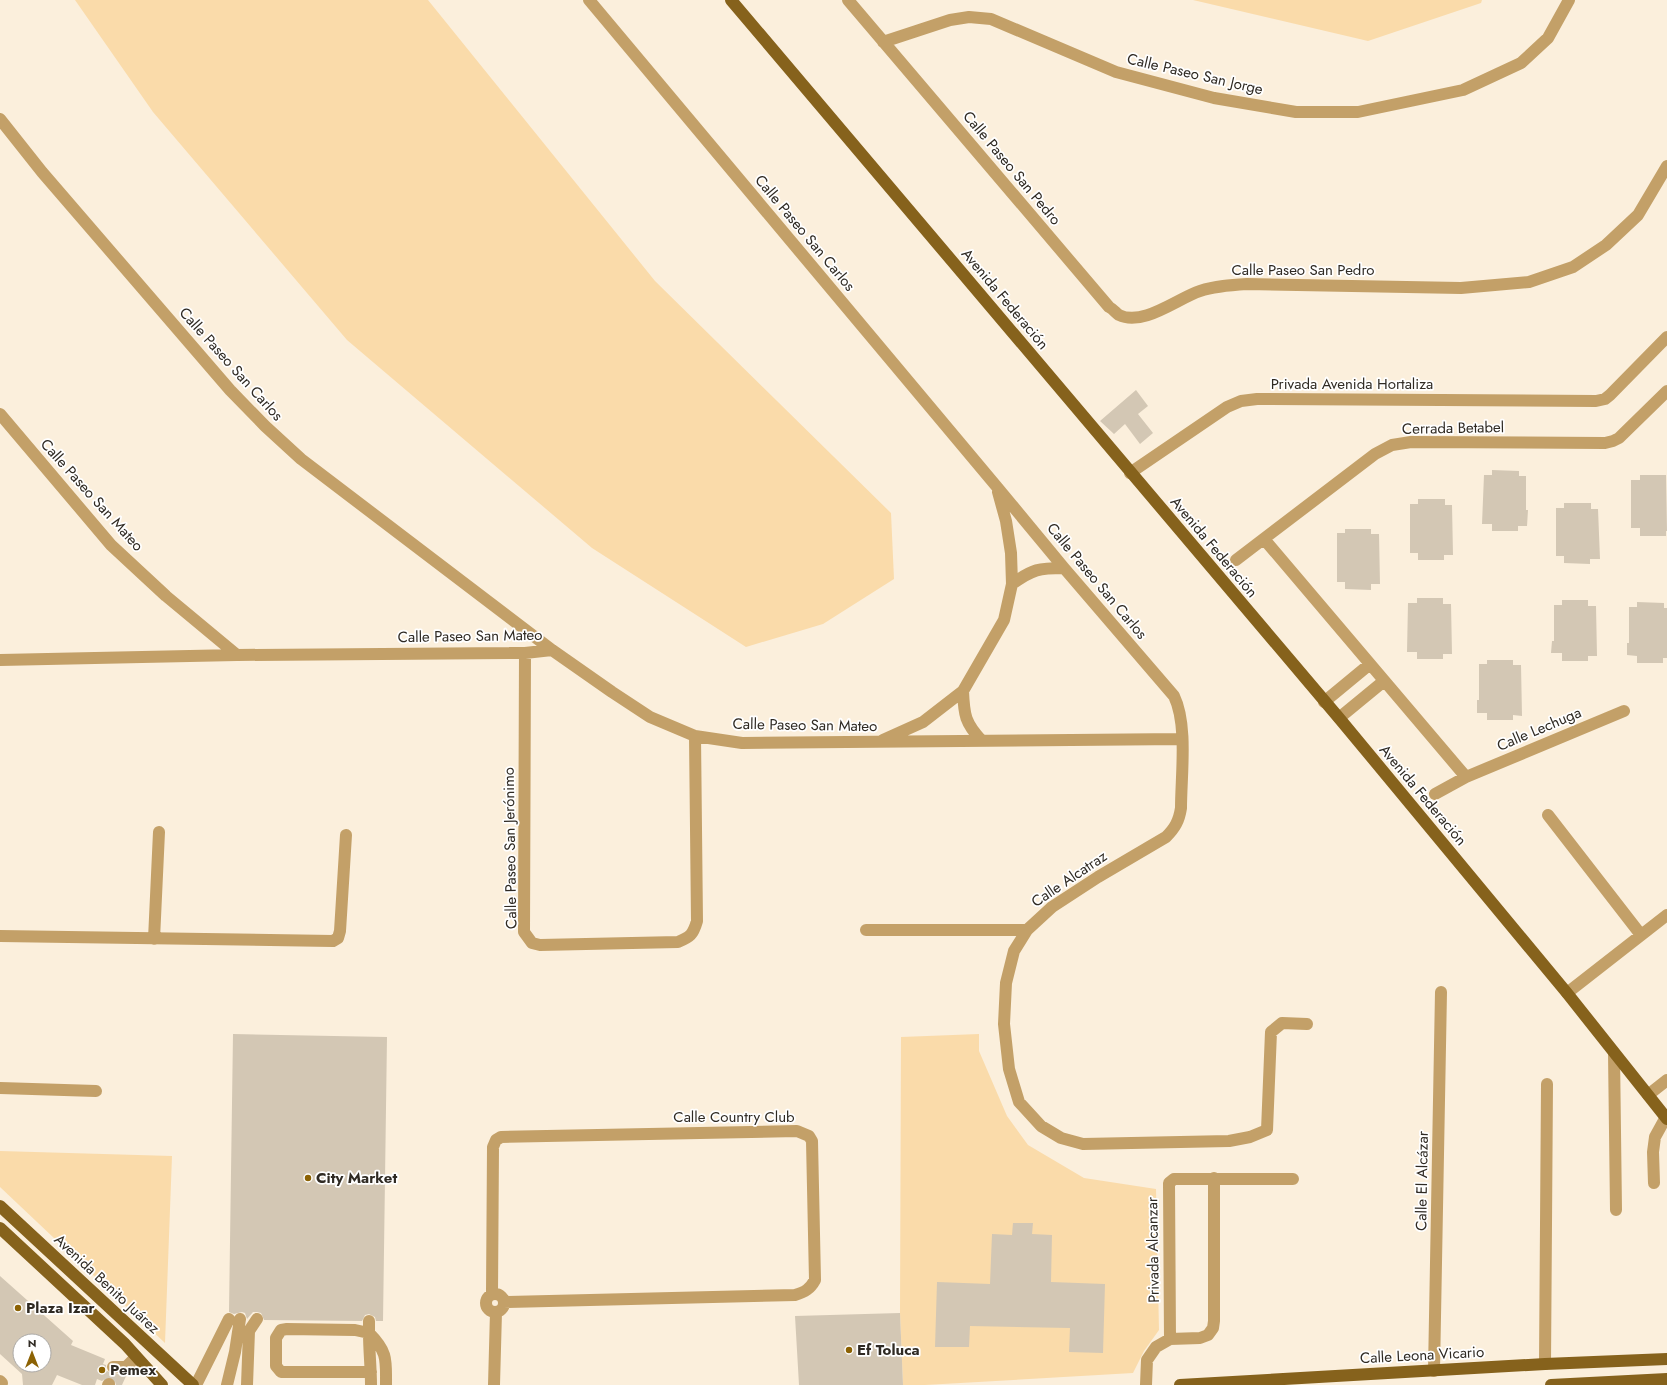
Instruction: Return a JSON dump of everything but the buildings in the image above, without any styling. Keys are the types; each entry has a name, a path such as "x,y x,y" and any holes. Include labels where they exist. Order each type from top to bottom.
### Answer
{"main road":[{"name":"Avenida Federación","path":"731,0 1339,718 1567,993 1666,1118"},
{"name":"Avenida Benito Juárez","path":"0,1206 195,1385"},
{"path":"0,1228 124,1344 162,1385"},
{"name":"Calle Leona Vicario","path":"1180,1385 1320,1381 1434,1371 1667,1358"},
{"path":"1551,1385 1663,1381"}],"street":[{"name":"Calle Paseo San Carlos","path":"589,0 997,486 1064,568 1174,696"},
{"name":"Calle Paseo San Pedro","path":"848,0 1109,307 1120,315 1132,318 1145,316 1200,291 1221,285 1246,284 1461,288 1529,282 1573,268 1606,245 1638,216 1667,166"},
{"name":"Calle Paseo San Jorge","path":"883,42 950,20 969,17 991,19 1116,72 1214,98 1296,112 1358,112 1463,90 1521,63 1548,38 1569,0"},
{"name":"Calle Paseo San Carlos","path":"0,119 42,172 230,390 265,426 301,459 552,650"},
{"name":"Privada Avenida Hortaliza","path":"1130,473 1227,407 1242,401 1257,399 1596,401 1605,399 1667,337"},
{"name":"Cerrada Betabel","path":"1236,560 1375,454 1392,445 1411,442 1605,443 1619,438 1667,391"},
{"name":"Calle Paseo San Mateo","path":"0,414 112,545 166,596 237,655"},
{"name":"Calle Paseo San Carlos","path":"878,742 923,722 963,691 1004,620 1012,584 1010,546 1006,521 997,486"},
{"path":"1264,539 1466,777"},
{"path":"1012,584 1030,572 1045,568 1064,568"},
{"name":"Calle Paseo San Mateo","path":"0,660 237,655 525,653 552,650 650,717 695,736 742,743 1182,739"},
{"name":"Calle Paseo San Jerónimo","path":"525,653 524,932 532,943 540,945 678,942 690,937 694,931 697,921 695,736"},
{"path":"1324,702 1370,664"},
{"path":"1339,718 1384,682"},
{"path":"963,691 963,710 970,729 982,741"},
{"name":"Calle Alcatraz","path":"1174,696 1181,719 1182,739 1181,808 1179,819 1175,828 1166,837 1098,877 1052,907 1027,930 1014,950 1006,983 1004,1024 1009,1069 1019,1102 1041,1126 1061,1138 1083,1144 1229,1141 1250,1137 1267,1130 1272,1032 1282,1023 1307,1024"},
{"name":"Calle Lechuga","path":"1435,794 1466,777 1624,711"},
{"path":"1548,815 1642,935"},
{"path":"154,939 159,832"},
{"path":"0,936 333,941 338,938 340,931 346,835"},
{"path":"1567,993 1667,915"},
{"path":"866,930 1027,930"},
{"name":"Calle El Alcázar","path":"1434,1371 1441,992"},
{"path":"1614,1053 1616,1210"},
{"path":"1648,1095 1667,1080"},
{"path":"1545,1364 1547,1084"},
{"path":"0,1088 96,1091"},
{"path":"1654,1183 1653,1152 1655,1137 1666,1118"},
{"name":"Calle Country Club","path":"492,1294 493,1147 496,1140 501,1136 796,1131 809,1136 812,1141 815,1280 811,1287 804,1292 795,1295 504,1302"},
{"path":"1146,1385 1147,1360 1151,1352 1156,1347 1170,1339 1200,1338 1208,1335 1212,1328 1214,1321 1214,1178"},
{"name":"Privada Alcanzar","path":"1170,1339 1169,1183 1174,1179 1293,1179"},
{"path":"492,1294 500,1295 504,1302 503,1307 496,1312 489,1310 487,1307 486,1299 492,1294"},
{"path":"494,1385 496,1312"},
{"path":"195,1385 234,1319 235,1352 227,1385"},
{"path":"247,1385 249,1331 256,1320"},
{"path":"369,1321 371,1385"},
{"path":"371,1372 285,1373 278,1370 276,1366 276,1338 281,1330 286,1329 355,1330 369,1333 379,1343 385,1355 386,1385"},
{"path":"113,1367 126,1367 136,1357"}],"shaded area":[{"path":"75,0 428,0 655,281 891,513 894,579 823,624 746,647 592,548 347,340 153,112"},
{"path":"1193,0 1482,0 1481,3 1368,41"},
{"path":"979,1034 979,1051 1007,1116 1028,1145 1084,1178 1156,1189 1159,1330 1144,1351 1133,1373 903,1385 900,1313 901,1037"},
{"path":"0,1151 172,1156 165,1343 0,1187"}],"tunnel":[{"path":"109,1384 113,1367"}],"place":[{"name":"City Market","path":"308,1178"},
{"name":"Plaza Izar","path":"18,1308"},
{"name":"Ef Toluca","path":"849,1350"},
{"name":"Pemex","path":"102,1370"}]}
